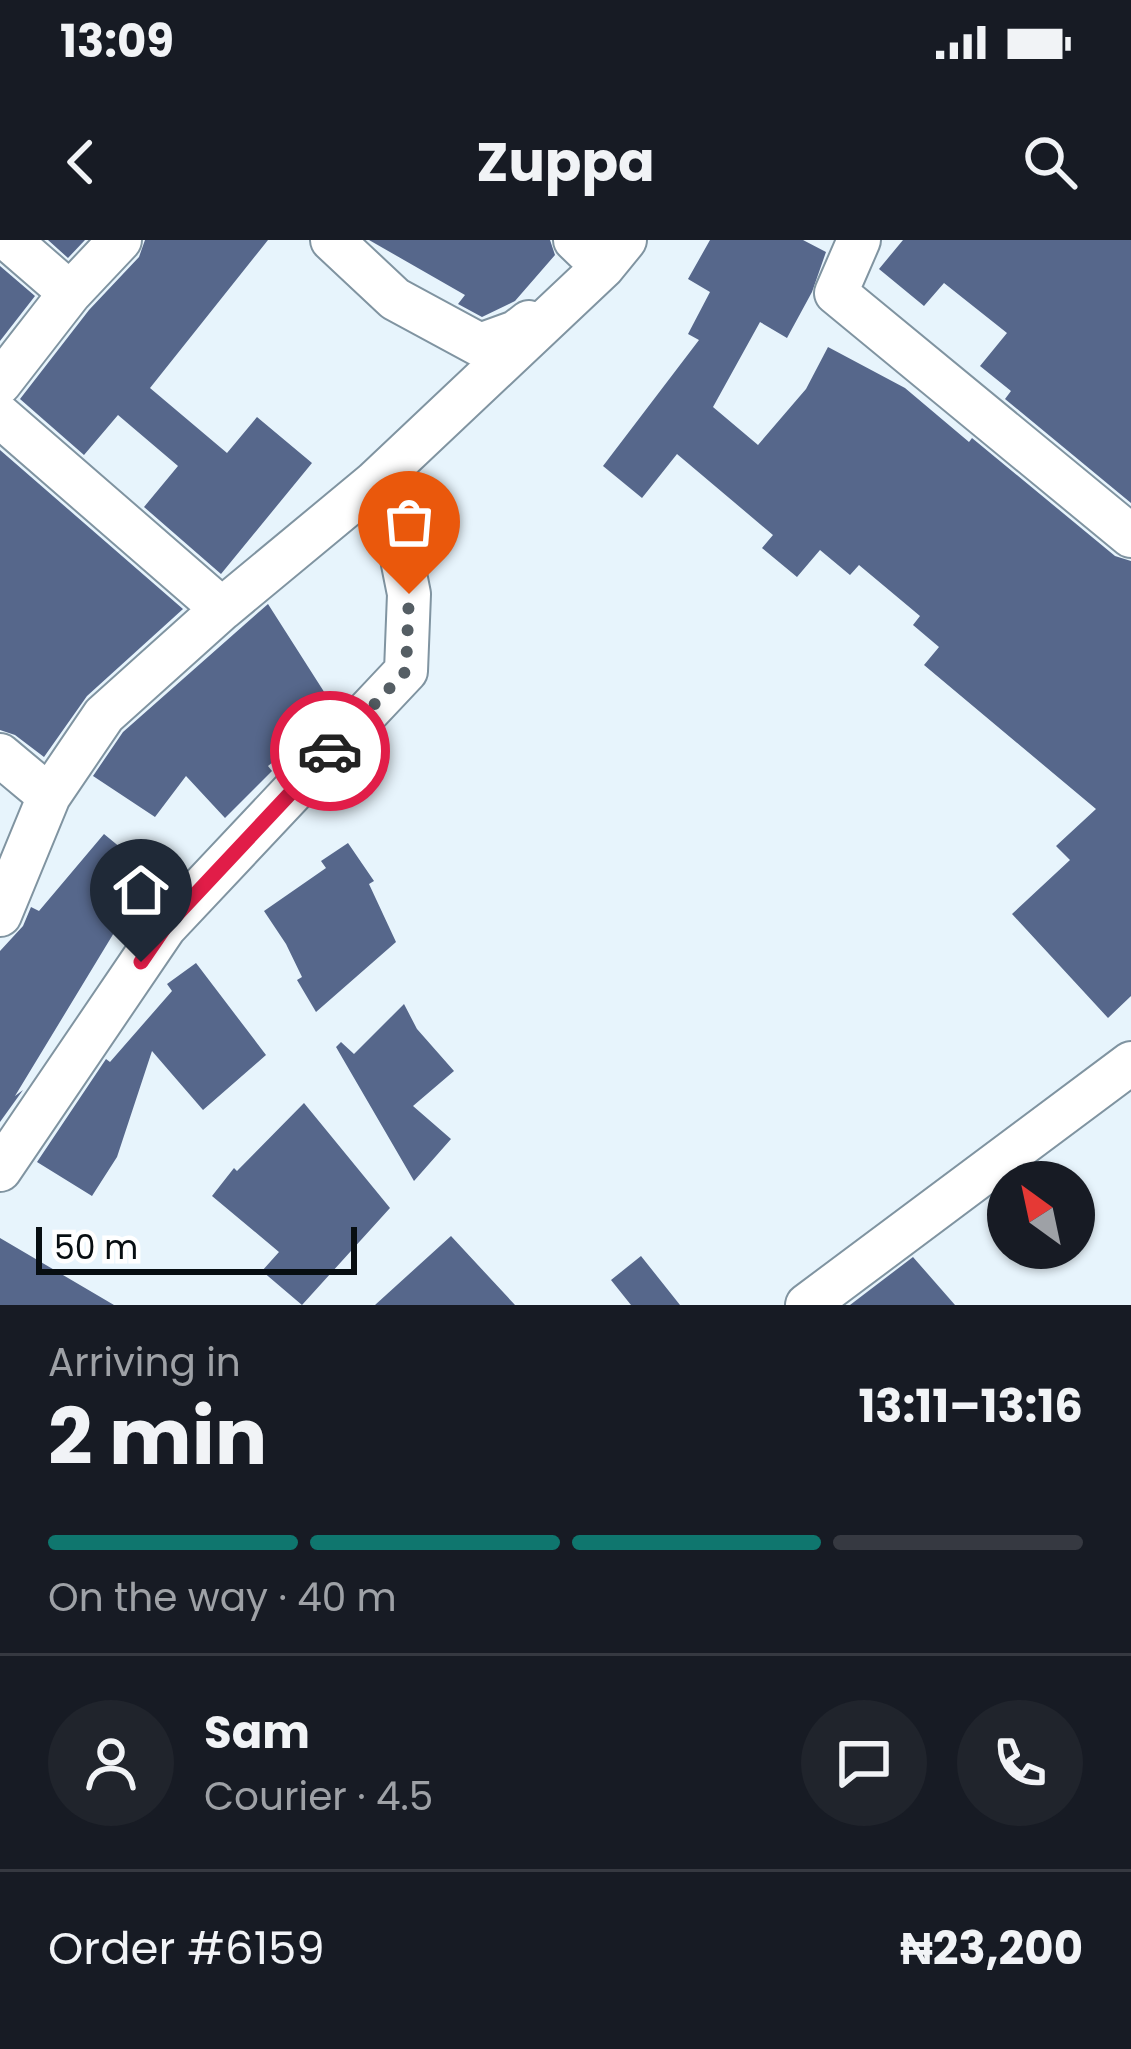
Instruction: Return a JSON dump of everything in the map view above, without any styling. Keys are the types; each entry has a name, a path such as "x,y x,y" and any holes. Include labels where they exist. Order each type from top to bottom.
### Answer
{"street":[{"path":"9,240 70,293"},
{"path":"0,383 70,293 120,240"},
{"path":"332,240 395,298 480,346 516,332 601,249"},
{"path":"859,240 836,293 1131,536"},
{"path":"0,915 49,796 104,715 374,483 601,249"},
{"path":"0,416 222,610"},
{"path":"0,1169 165,927 406,671 409,594 400,549 374,483"},
{"path":"0,755 49,796"},
{"path":"807,1305 1131,1063"}],"building":[{"path":"48,240 85,240 68,258"},
{"path":"145,240 268,240 150,388 227,453 257,417 312,463 221,574 144,507 178,466 118,415 84,455 20,399 89,310 139,257"},
{"path":"369,240 550,240 555,255 515,301 482,317 458,304 465,295"},
{"path":"710,240 803,240 826,252 812,292 787,338 760,322 713,407 758,445 806,389 828,347 905,388 1115,556 1131,561 1131,996 1108,1018 1012,914 1070,860 1056,846 1096,809 924,665 939,647 913,625 920,616 859,565 850,575 820,550 797,577 762,548 773,535 677,454 642,498 603,466 699,340 688,334 710,292 688,279"},
{"path":"903,240 1131,240 1131,503 1005,399 1011,391 980,366 1007,333 944,283 924,306 879,269"},
{"path":"0,266 35,296 0,341"},
{"path":"0,450 183,609 87,696 44,757 0,730"},
{"path":"268,604 335,709 323,722 268,766 272,771 225,818 186,776 155,817 93,776 123,732"},
{"path":"104,834 161,881 135,913 129,908 0,1122 0,951 23,926 31,907 39,911"},
{"path":"348,843 374,881 369,884 396,942 316,1012 297,980 302,977 286,944 264,911 326,868 321,861"},
{"path":"196,963 266,1055 203,1110 152,1051 117,1157 92,1196 37,1162 106,1059 110,1062 172,991 167,984"},
{"path":"404,1004 417,1029 454,1071 413,1106 451,1139 414,1181 336,1047 341,1042 354,1054"},
{"path":"304,1103 390,1208 302,1305 262,1271 279,1252 212,1196 234,1168 237,1171"},
{"path":"451,1236 515,1305 375,1305"},
{"path":"0,1238 114,1305 0,1305"},
{"path":"641,1256 680,1305 631,1305 611,1280"},
{"path":"913,1257 955,1305 850,1305"}],"way so far":[{"path":"330,751 406,671 409,594"}],"route":[{"path":"141,962 165,927 330,751"}]}
